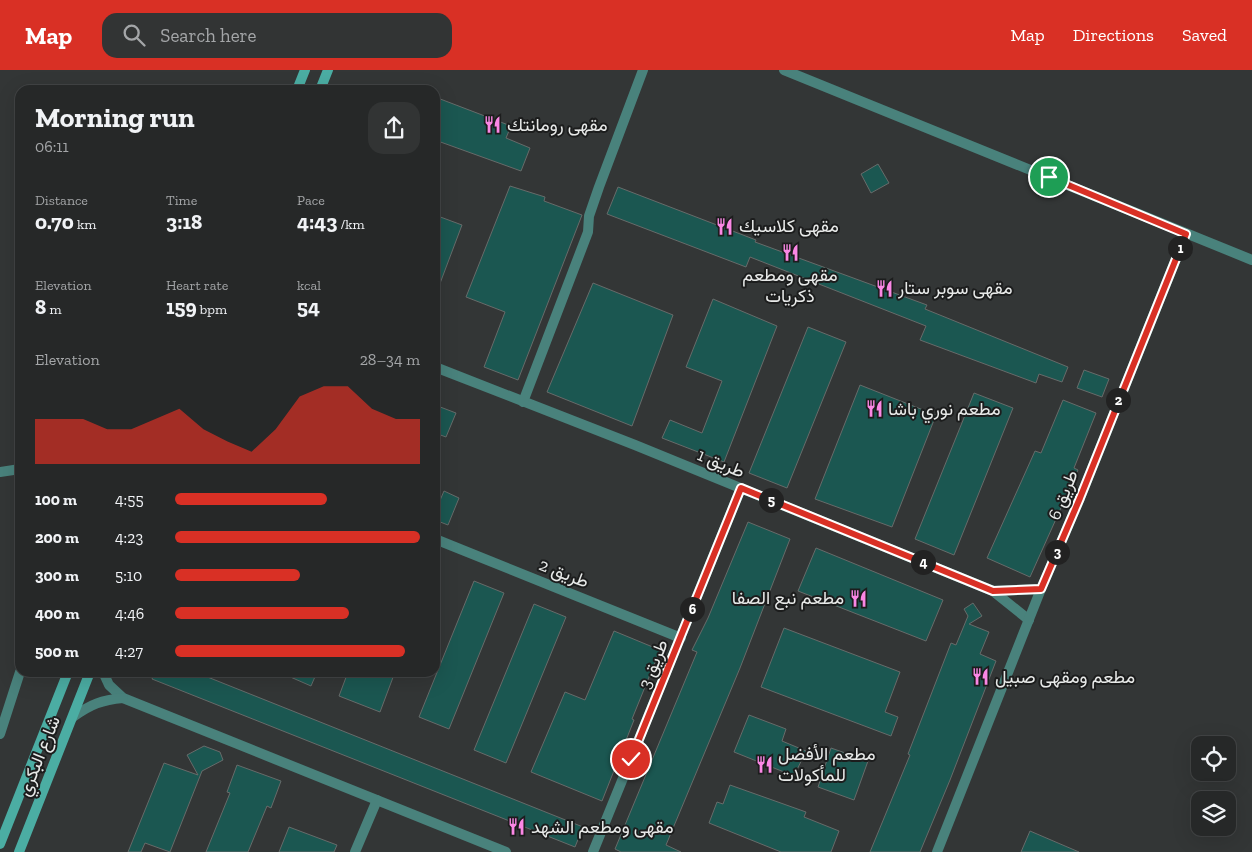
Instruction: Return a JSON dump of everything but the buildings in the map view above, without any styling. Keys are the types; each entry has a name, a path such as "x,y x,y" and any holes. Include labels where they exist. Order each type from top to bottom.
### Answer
{"main road":[{"path":"299,85 305,70"},
{"path":"322,85 328,70"},
{"name":"شارع البكري","path":"0,844 66,677"},
{"name":"شارع البكري","path":"19,852 88,677"}],"street":[{"path":"524,402 588,232 589,216 643,70"},
{"path":"784,70 1252,260"},
{"name":"طريق 6","path":"937,852 1041,589 1080,498 1186,234"},
{"name":"طريق 1","path":"440,369 741,488 993,591 1029,620"},
{"path":"0,472 15,470"},
{"name":"طريق 3","path":"593,852 741,488"},
{"name":"طريق 2","path":"440,541 681,638"},
{"name":"طريق 1","path":"993,591 1041,589"},
{"path":"0,734 18,677"},
{"path":"105,677 109,686 123,698 506,852"},
{"path":"73,716 88,706 103,700 123,698"},
{"path":"355,852 377,800"}],"place":[{"name":"مقهى رومانتك","path":"493,125"},
{"name":"مقهى كلاسيك","path":"725,226"},
{"name":"مقهى ومطعم ذكريات","path":"790,252"},
{"name":"مقهى سوبر ستار","path":"884,288"},
{"name":"مطعم نوري باشا","path":"874,409"},
{"name":"مطعم نبع الصفا","path":"858,598"},
{"name":"مطعم ومقهى صبيل","path":"981,677"},
{"name":"مطعم الأفضل للمأكولات","path":"764,764"},
{"name":"مقهى ومطعم الشهد","path":"517,827"}],"route":[{"path":"631,759 741,488 993,591 1041,589 1080,498 1186,234 1049,177"}]}
